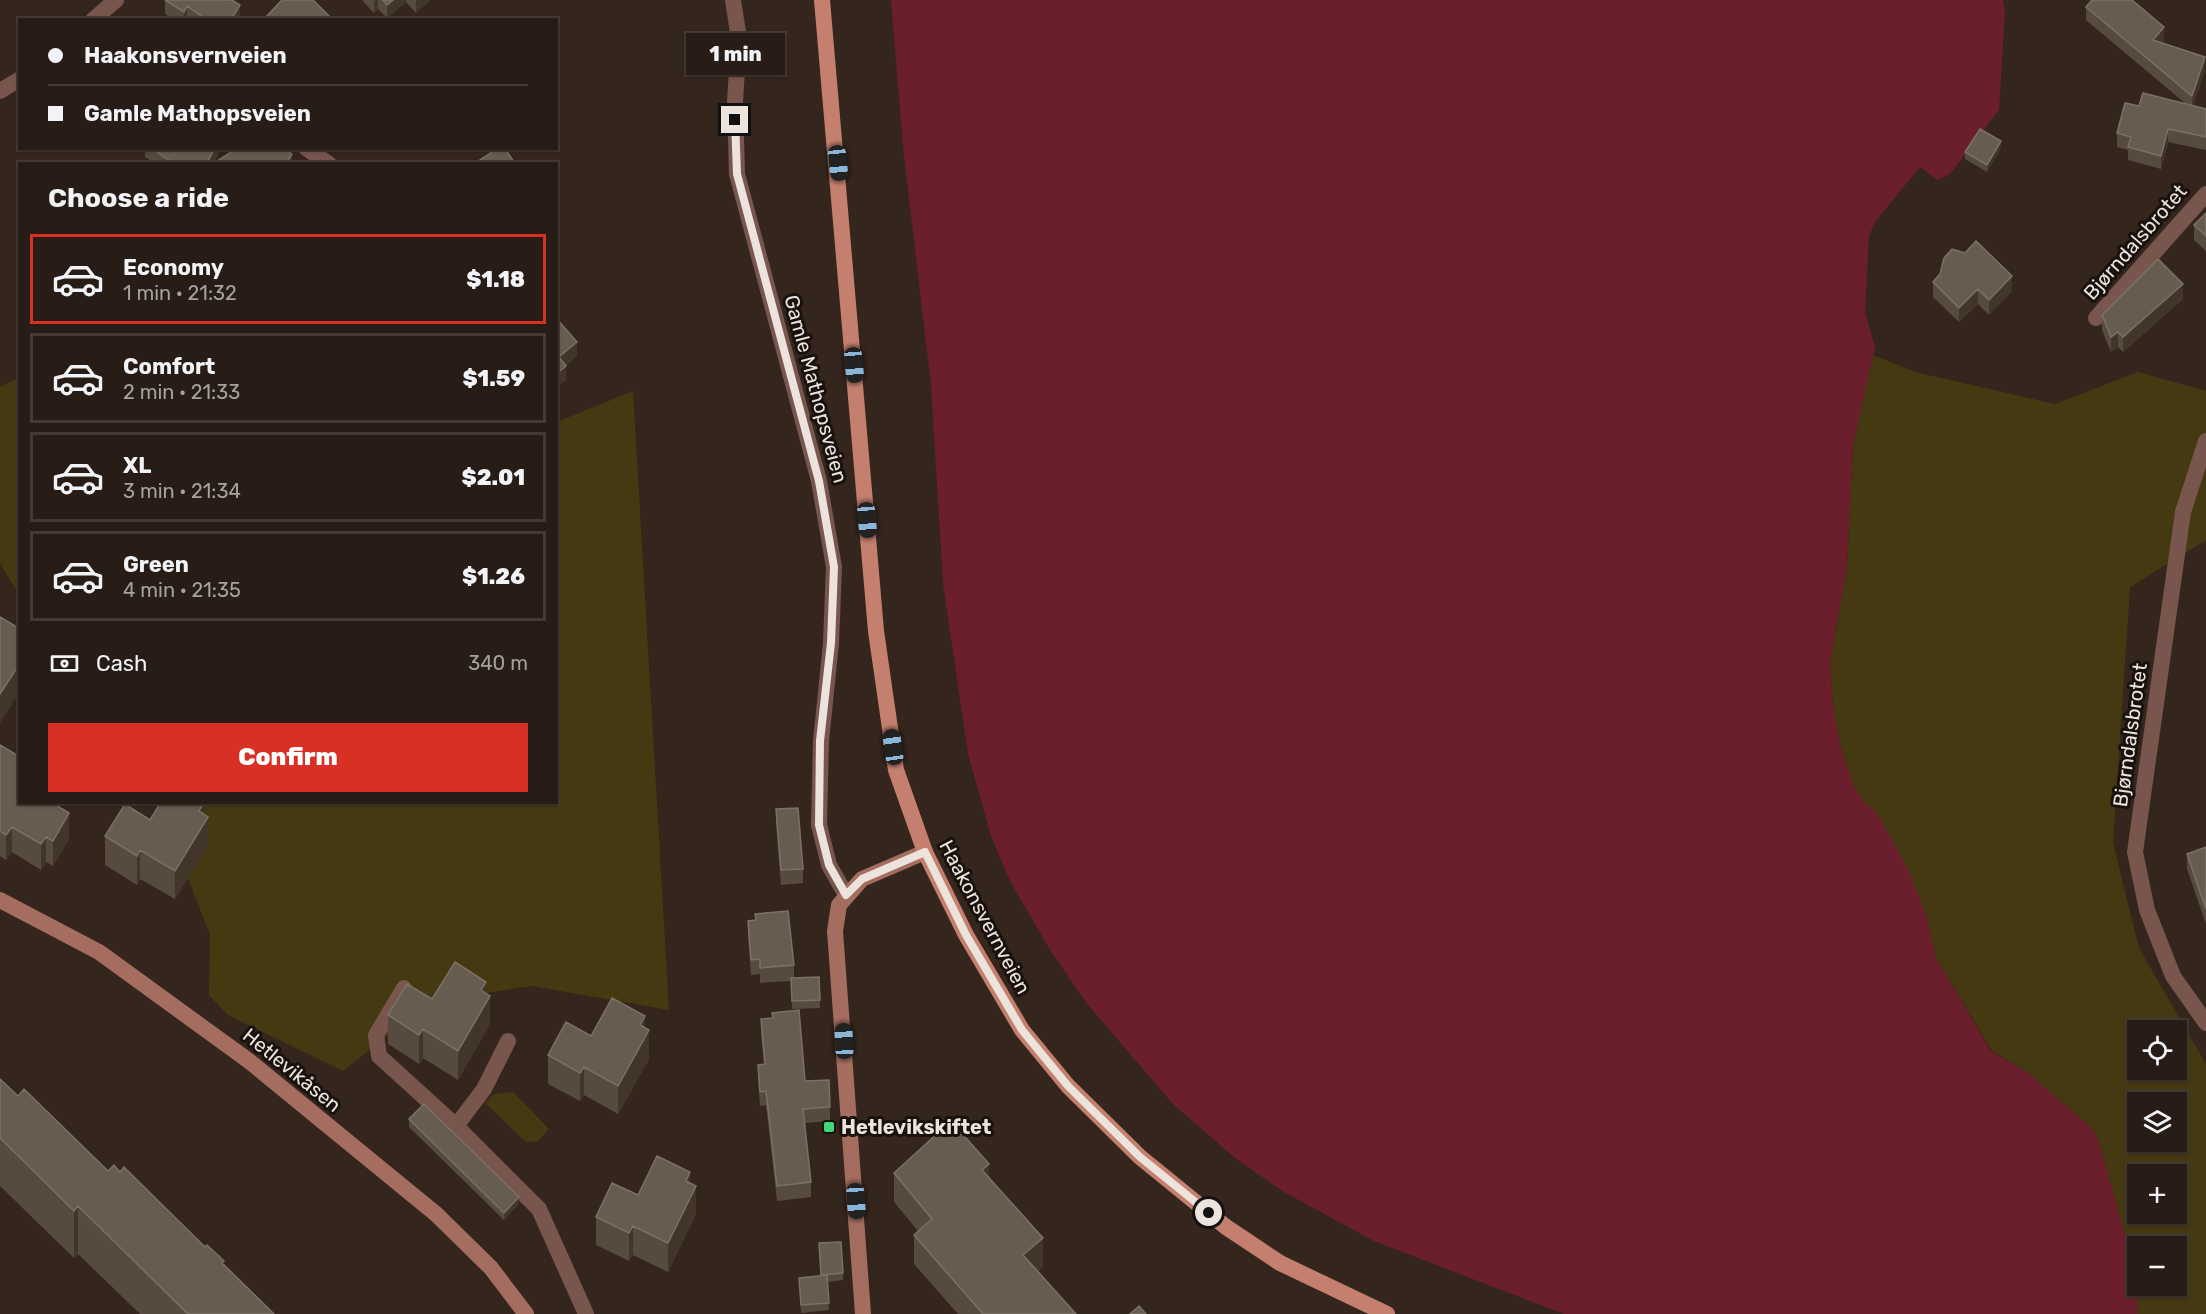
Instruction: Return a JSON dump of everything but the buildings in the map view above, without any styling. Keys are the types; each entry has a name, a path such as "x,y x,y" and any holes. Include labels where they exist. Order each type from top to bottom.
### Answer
{"main road":[{"name":"Haakonsvernveien","path":"822,0 876,631 896,770 925,852 966,935 1022,1030 1068,1086 1140,1157 1226,1227 1280,1263 1388,1314"},
{"path":"863,1314 835,931 839,905 862,879 925,852"},
{"name":"Hetlevikåsen","path":"0,900 99,952 249,1061 436,1214 491,1268 526,1314"}],"street":[{"path":"101,18 116,0"},
{"name":"Gamle Mathopsveien","path":"733,0 739,39 735,101 737,174 819,481 834,567 831,643 820,741 819,825 829,865 846,895"},
{"path":"0,91 18,80"},
{"path":"309,150 326,162"},
{"name":"Bjørndalsbrotet","path":"2096,318 2206,194"},
{"name":"Bjørndalsbrotet","path":"2206,441 2183,512 2135,852 2147,910 2174,976 2206,1023"},
{"path":"404,988 376,1035 379,1056 456,1126 538,1209 586,1314"},
{"path":"456,1126 484,1089 508,1041"}],"shaded area":[{"path":"891,0 2003,0 2005,11 1999,110 1950,174 1938,180 1920,167 1875,222 1869,236 1865,312 1875,347 1853,445 1847,567 1830,662 1833,706 1840,744 1853,785 1866,805 1873,808 1880,818 1909,871 1927,918 1936,958 1991,1051 2028,1073 2088,1125 2097,1136 2127,1241 2127,1296 2137,1296 2138,1314 1564,1314 1374,1241 1284,1192 1235,1158 1173,1104 1088,1005 1052,953 1010,881 991,836 968,754 943,583 931,385 903,147"},
{"path":"1873,355 1915,372 2055,404 2138,372 2206,391 2206,540 2130,587 2113,843 2139,948 2181,1020 2127,1020 2127,1080 2187,1080 2187,1031 2206,1064 2206,1314 2138,1314 2137,1296 2187,1296 2187,1236 2127,1236 2127,1241 2097,1136 2088,1125 2028,1073 1992,1051 1936,958 1927,918 1853,785 1840,744 1833,706 1830,662 1847,567 1853,445"},
{"path":"18,378 18,593 0,563 0,387"},
{"path":"633,391 669,1010 532,986 432,1001 343,1071 228,1015 209,995 210,935 159,804 558,804 558,422"},
{"path":"513,1092 549,1129 538,1141 526,1142 485,1103 494,1094"}],"place":[{"name":"Hetlevikskiftet","path":"829,1127"}],"route":[{"path":"735,120 737,174 819,481 834,567 831,643 820,741 819,825 829,865 846,895 862,879 925,852 966,935 1022,1030 1068,1086 1140,1157 1209,1213"}]}
